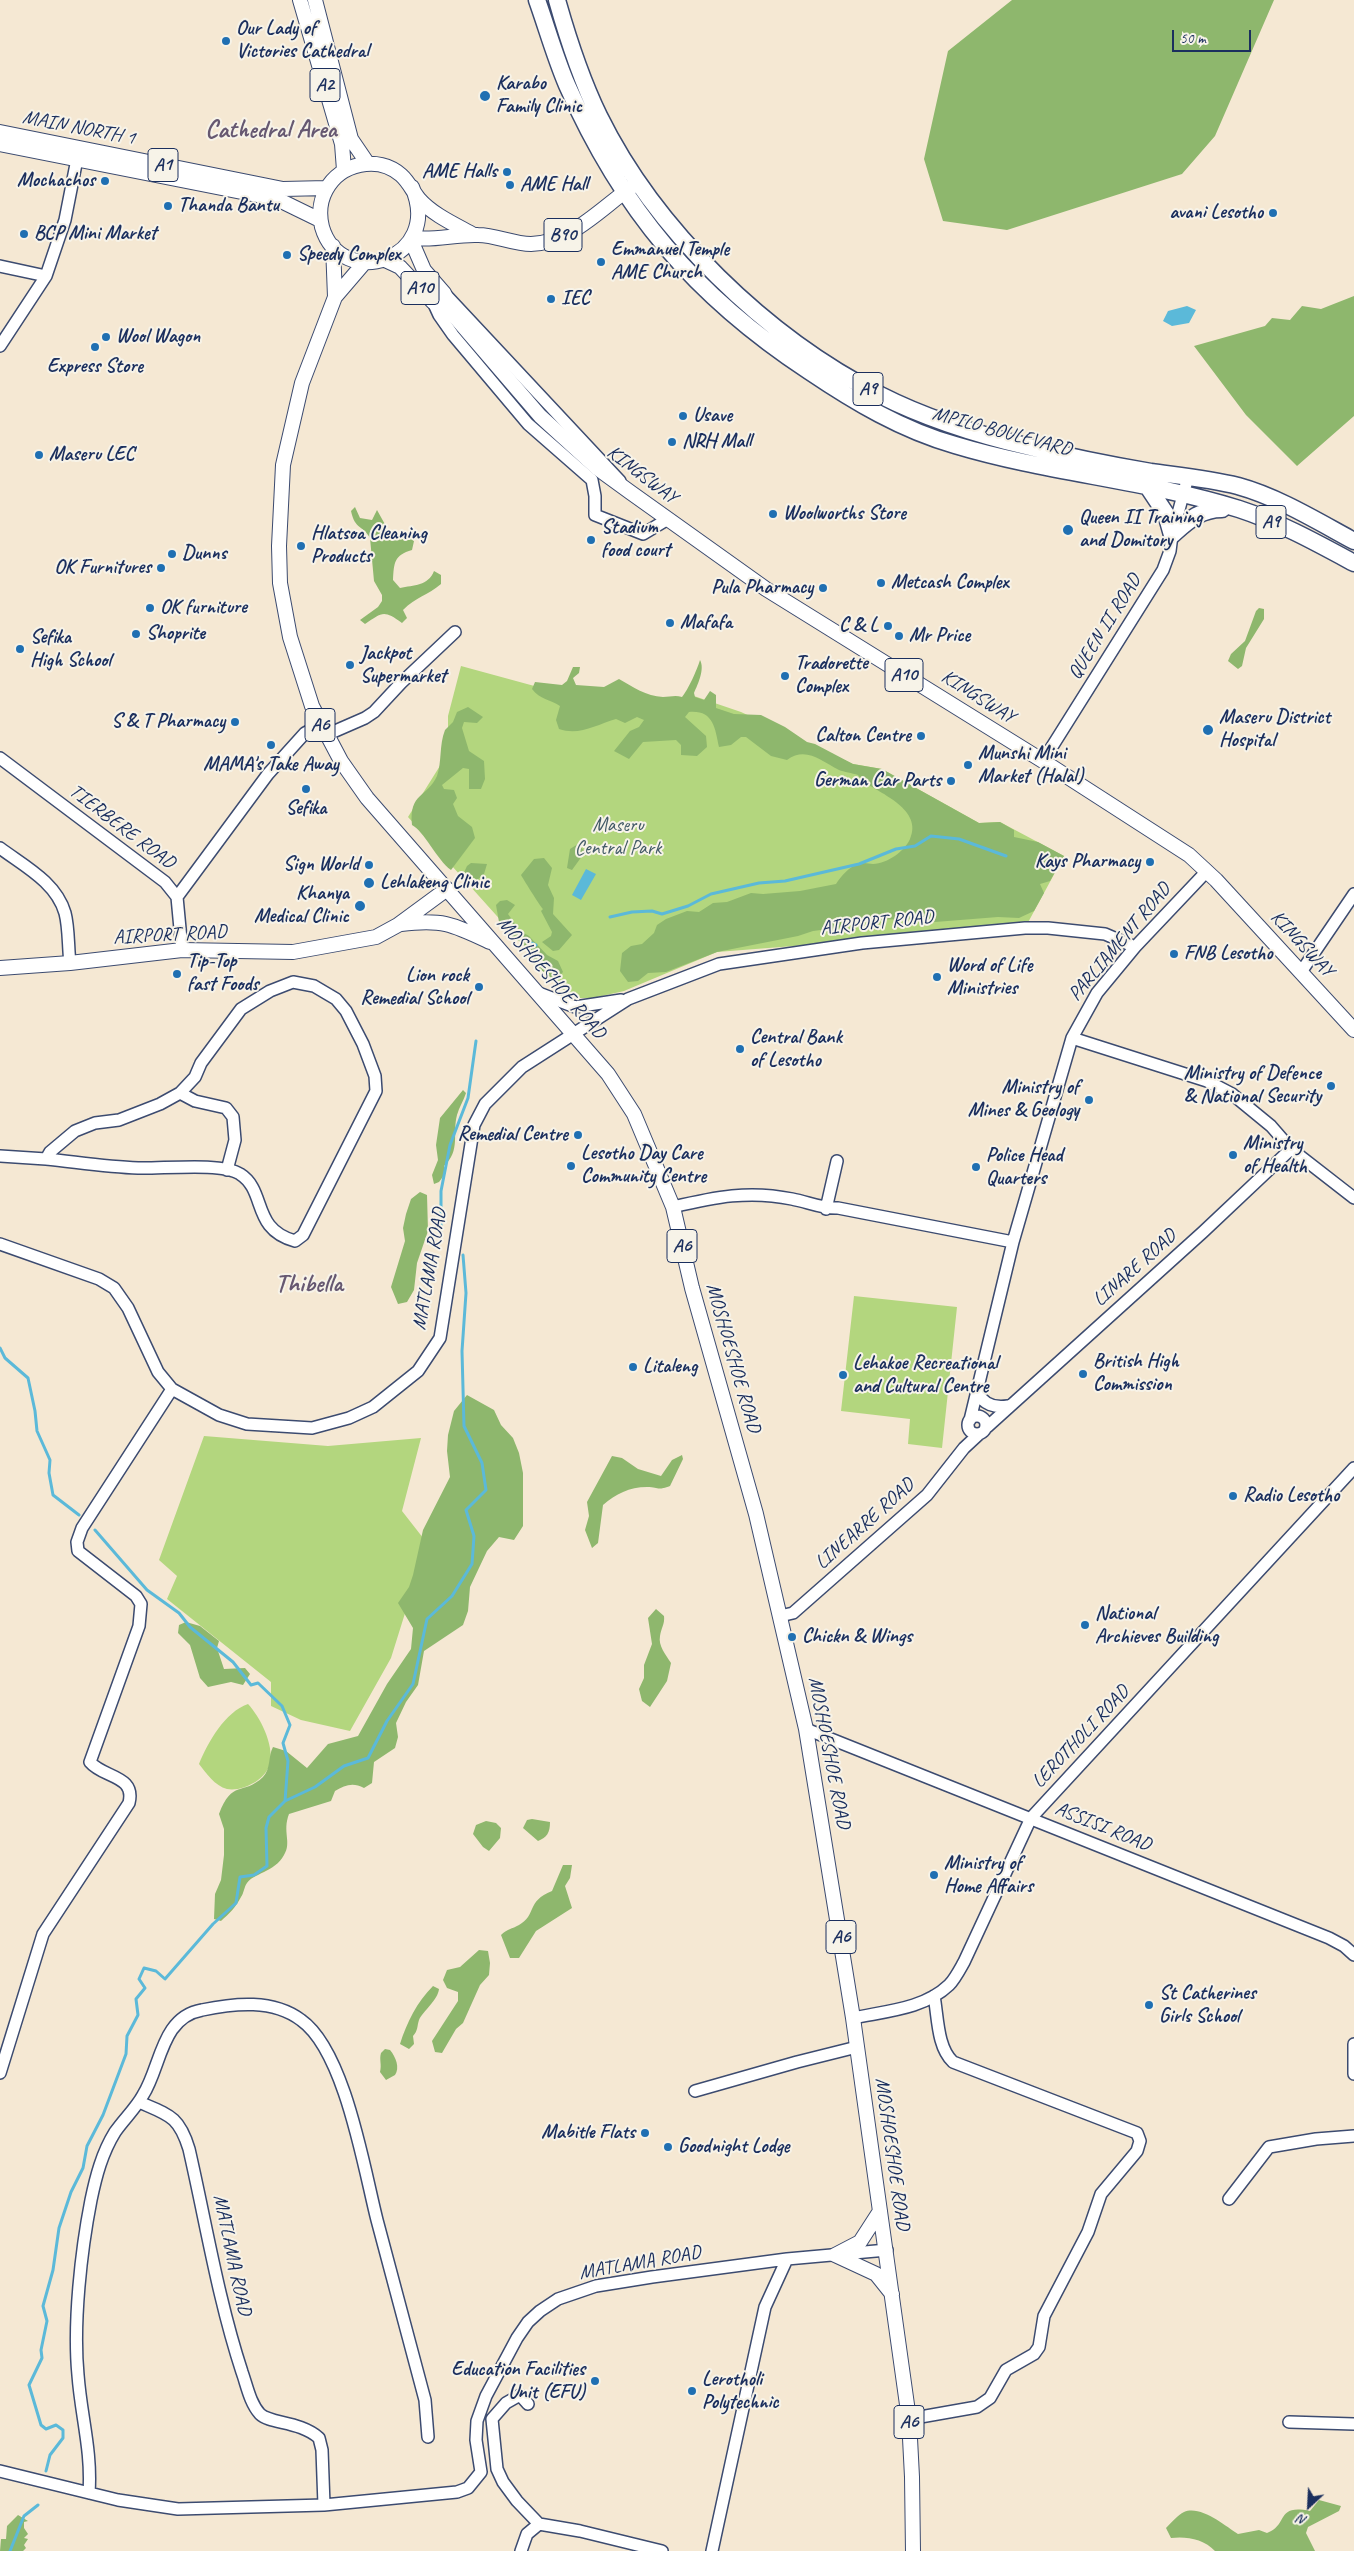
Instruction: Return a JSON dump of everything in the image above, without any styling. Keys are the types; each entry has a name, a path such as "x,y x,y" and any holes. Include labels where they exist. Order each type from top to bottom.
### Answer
{"highway":[{"name":"MPILO BOULEVARD","path":"537,0 567,84 624,191 651,231 674,258 698,283 770,346 872,411 954,445 1240,509 1298,533 1354,563"},
{"name":"MPILO BOULEVARD","path":"557,0 568,39 599,116 639,182 720,280 780,333 879,395 961,428 1029,447 1105,464 1238,486 1282,504 1354,541"},
{"path":"1148,487 1166,514 1172,535 1191,518 1208,509 1240,509"}],"main road":[{"name":"A2","path":"300,0 342,144 344,170"},
{"name":"A2","path":"315,0 351,139 368,164"},
{"name":"MAIN NORTH 1","path":"0,132 283,189 327,188"},
{"name":"MAIN NORTH 1","path":"0,144 277,199 320,220"},
{"path":"368,164 385,166 400,174 412,187 419,213 415,239 395,256 385,260 365,262 343,254 333,246 323,230 320,220 322,198 327,188 344,170 368,164"},
{"name":"B90","path":"415,239 488,235 525,244 550,241 574,230 624,191 639,182"},
{"name":"B90","path":"412,187 419,199 433,210 474,235"},
{"name":"KINGSWAY","path":"415,239 424,270 444,293 455,317"},
{"name":"MOSHOESHOE ROAD","path":"333,246 335,297"},
{"name":"KINGSWAY","path":"385,260 400,267 433,302 455,317 540,416 597,468 766,589 829,630 1043,760 1189,855 1207,871 1354,1030"},
{"name":"MOSHOESHOE ROAD","path":"365,262 335,297 302,383 283,465 280,501 280,583 290,637 323,730 340,761 367,798 608,1074 634,1114 673,1207 692,1288 756,1514 806,1728 854,2018 856,2047 893,2294 909,2419 913,2551"},
{"name":"AIRPORT ROAD","path":"0,968 70,963 182,950 293,952 376,937 398,924 447,889"},
{"path":"398,924 429,920 452,924 495,944"},
{"path":"834,2255 860,2242 880,2211"},
{"path":"834,2255 876,2274 893,2294"}],"street":[{"path":"0,346 46,276 65,220 77,158"},
{"path":"0,266 46,276"},
{"path":"444,293 570,429 605,463 630,492"},
{"path":"433,302 439,316 453,336 522,418 592,480 596,496 595,514 643,534 668,519"},
{"name":"QUEEN II ROAD","path":"1043,760 1163,570 1170,551 1172,535 1188,477"},
{"path":"177,898 268,774 304,734 323,730 374,712 401,682 456,632"},
{"name":"TIERBERE ROAD","path":"0,758 165,882 177,898 182,950"},
{"path":"0,848 46,882 57,896 64,912 70,963"},
{"name":"PARLIAMENT ROAD","path":"978,1424 979,1394 1013,1242 1072,1038 1097,993 1136,947 1207,871"},
{"path":"1301,972 1354,894"},
{"name":"AIRPORT ROAD","path":"628,999 719,964 862,943 1048,928 1105,934 1136,947"},
{"path":"0,1156 137,1168 208,1168 238,1172 249,1181 260,1211 268,1225 278,1233 295,1241 303,1235 376,1091 375,1076 363,1044 346,1011 336,999 314,986 293,982 270,992 241,1009 201,1063 195,1077 180,1093 160,1104 119,1120 95,1123 75,1131 50,1152 46,1159"},
{"path":"536,992 575,1007 628,999"},
{"name":"MATLAMA ROAD","path":"0,1244 99,1279 114,1288 128,1308 158,1372 172,1389 219,1415 246,1424 312,1428 349,1418 373,1407 418,1371 440,1338 474,1125 485,1104 522,1067 628,999"},
{"path":"1072,1038 1207,1080 1232,1094 1255,1112 1291,1149 1354,1198"},
{"path":"180,1093 195,1101 226,1108 233,1117 235,1140 228,1170"},
{"name":"LINARE ROAD","path":"978,1424 1004,1409 1203,1232 1291,1149"},
{"path":"826,1209 837,1161"},
{"path":"673,1207 721,1196 756,1194 803,1201 826,1209 847,1210 1013,1242"},
{"path":"0,2073 43,1934 129,1803 130,1791 126,1784 94,1767 90,1762 139,1626 142,1604 136,1596 78,1551 77,1542 82,1528 172,1389"},
{"path":"979,1394 992,1406 1004,1409"},
{"name":"LINEARRE ROAD","path":"780,1616 793,1613 927,1495 964,1448 978,1424"},
{"name":"LEROTHOLI ROAD","path":"854,2018 912,2006 934,1996 950,1984 964,1962 1031,1818 1354,1468"},
{"name":"ASSISI ROAD","path":"806,1728 1329,1938 1354,1955"},
{"path":"909,2419 978,2407 990,2398 1006,2370 1034,2354 1039,2346 1044,2316 1088,2232 1101,2194 1137,2151 1140,2141 1137,2133 953,2062 946,2055 942,2046 934,1996"},
{"path":"89,2493 91,2467 78,2377 76,2342 86,2230 98,2168 106,2149 145,2093 167,2037 177,2024 194,2011 245,2005 282,2007 304,2021 321,2042 333,2066 353,2123 425,2400 428,2437"},
{"path":"1354,2044 1354,2074"},
{"path":"695,2091 856,2047"},
{"name":"MATLAMA ROAD","path":"139,2102 168,2114 183,2129 189,2148 230,2336 255,2408 262,2416 299,2425 319,2438 322,2450 324,2505"},
{"path":"1229,2199 1269,2148 1316,2139 1354,2136"},
{"name":"MATLAMA ROAD","path":"0,2471 127,2502 178,2509 324,2505 416,2498 458,2492 468,2488 481,2472 476,2440 477,2421 486,2396 517,2338 528,2322 558,2299 596,2286 613,2283 787,2259 887,2250"},
{"path":"712,2551 765,2307 787,2259"},
{"path":"528,2404 520,2395 506,2403 492,2419 494,2450 496,2469 502,2482 539,2524 580,2530 662,2551"},
{"path":"1289,2422 1354,2424"},
{"path":"521,2551 527,2534 539,2524"}],"green space":[{"path":"1012,0 1274,0 1215,136 1182,174 1007,230 943,221 924,159 948,51"},
{"path":"1354,296 1354,416 1297,466 1246,415 1194,346 1265,326 1272,318 1290,320 1302,306 1321,309"},
{"path":"355,507 360,518 372,520 377,510 387,528 388,538 397,540 408,536 414,541 412,550 402,554 396,560 393,580 400,588 428,580 434,571 441,575 441,584 403,610 407,618 402,623 386,614 379,615 365,624 360,620 378,607 382,601 382,595 374,581 370,538 353,517 351,511"},
{"path":"1259,608 1264,609 1264,619 1246,648 1242,666 1238,669 1228,661 1231,654 1245,641 1256,611"},
{"path":"700,660 702,668 694,693 695,697 704,700 710,691 716,695 716,708 734,714 761,715 785,727 807,742 815,744 853,764 882,769 979,823 1000,822 1014,830 1014,837 1038,842 1064,856 1050,881 1040,884 1044,893 1034,911 1019,918 998,917 935,922 914,919 851,920 844,927 813,931 798,936 717,952 666,972 648,973 638,981 628,982 620,971 622,953 631,946 642,944 654,933 657,925 666,919 687,911 699,912 713,903 727,902 751,893 800,891 836,884 855,865 879,863 895,856 910,839 911,820 906,811 898,804 862,781 858,775 839,770 813,756 801,754 787,760 771,756 746,737 741,737 731,745 719,747 714,727 708,717 697,712 689,712 685,717 706,736 707,747 697,756 681,755 681,745 676,740 643,742 629,759 614,751 630,731 639,727 644,720 637,717 625,723 616,719 594,727 566,731 559,729 556,720 560,706 538,695 532,689 535,682 562,685 567,681 573,667 580,667 579,673 573,678 576,685 604,687 619,679 651,695 682,697 692,680"},
{"name":"Maseru Central Park","path":"461,666 549,690 663,702 691,695 741,712 853,764 882,769 979,823 1000,822 1064,856 1025,928 717,952 624,991 593,998 579,998 566,993 408,817 448,753 448,716"},
{"path":"468,707 483,717 477,723 464,722 462,728 469,751 484,761 485,779 481,789 469,789 469,769 463,768 442,785 444,789 454,790 457,798 453,804 458,816 472,827 475,838 451,870 417,828 412,825 412,814 416,801 437,776 445,730 453,722 457,712"},
{"path":"578,844 585,852 572,870 567,868 570,849"},
{"path":"544,858 552,868 548,885 554,898 553,914 572,935 559,950 553,951 542,942 551,936 552,932 541,911 543,909 521,875 534,859"},
{"path":"471,863 487,864 484,874 475,882 464,883 461,879 467,866"},
{"path":"507,900 515,905 508,914 520,931 529,936 547,955 558,961 563,972 555,981 531,962 524,944 510,936 499,922 496,905 500,901"},
{"path":"463,1090 466,1093 457,1115 454,1148 444,1166 445,1174 439,1182 434,1184 432,1175 438,1160 436,1145 440,1118"},
{"path":"420,1192 427,1195 428,1231 417,1263 414,1290 407,1302 398,1304 391,1287 405,1241 403,1228 406,1214 411,1199"},
{"path":"854,1296 957,1307 942,1448 908,1444 910,1419 841,1411"},
{"path":"467,1395 494,1410 501,1425 513,1438 519,1453 523,1473 523,1526 514,1540 499,1537 487,1551 470,1587 468,1611 463,1625 424,1651 418,1685 406,1702 396,1723 398,1737 395,1748 374,1762 372,1783 364,1788 356,1785 346,1786 335,1791 331,1801 289,1814 286,1826 287,1846 280,1861 250,1880 237,1904 221,1921 214,1919 215,1894 221,1880 224,1855 224,1829 219,1814 229,1796 233,1792 256,1783 266,1774 273,1747 286,1751 307,1768 328,1744 358,1736 387,1684 411,1649 413,1628 398,1603 409,1587 423,1530 450,1477 447,1451 448,1435 454,1411"},
{"path":"204,1436 328,1446 421,1438 402,1511 427,1543 391,1658 350,1731 301,1720 271,1706 271,1682 167,1599 177,1576 159,1560"},
{"path":"682,1455 683,1459 670,1486 660,1489 640,1487 629,1490 618,1494 603,1505 598,1543 592,1548 585,1530 589,1516 587,1502 612,1456 622,1458 638,1469 661,1476 672,1460"},
{"path":"656,1609 664,1616 660,1643 671,1663 667,1681 650,1707 642,1701 639,1689 644,1678 644,1665 652,1644 648,1618"},
{"path":"186,1622 200,1626 219,1641 217,1648 224,1669 245,1668 250,1674 243,1685 231,1682 208,1687 200,1678 190,1645 178,1633 179,1625"},
{"path":"248,1704 257,1716 268,1739 271,1756 270,1763 264,1774 253,1783 240,1788 227,1789 215,1782 199,1764 207,1746 218,1729 232,1714"},
{"path":"527,1820 550,1822 547,1834 538,1841 523,1828"},
{"path":"486,1821 496,1823 501,1828 500,1838 489,1851 483,1847 473,1834 476,1825"},
{"path":"563,1865 572,1865 570,1878 565,1886 572,1908 536,1931 519,1958 510,1958 501,1935 525,1921 538,1899 552,1891"},
{"path":"479,1950 488,1951 489,1975 480,1985 463,2023 456,2029 442,2053 435,2052 432,2041 458,2001 458,1992 447,1988 443,1980 447,1970 460,1967"},
{"path":"433,1986 439,1989 438,1993 419,2020 417,2030 413,2036 414,2044 409,2049 400,2044 409,2020 417,2006"},
{"path":"385,2049 390,2050 396,2059 397,2066 395,2075 386,2080 380,2072 381,2053"},
{"path":"1319,2500 1341,2506 1339,2511 1308,2527 1306,2533 1315,2551 1215,2551 1206,2544 1194,2539 1171,2538 1166,2528 1182,2513 1198,2511 1212,2517 1238,2534 1259,2530 1267,2533 1278,2525 1287,2513 1292,2510 1310,2511"},
{"path":"18,2515 28,2521 24,2522 24,2528 28,2534 24,2538 28,2539 24,2545 26,2548 23,2551 0,2551 1,2539 6,2539 7,2526"}],"water":[{"path":"1187,306 1196,310 1189,323 1172,326 1163,321 1168,311"},
{"path":"586,869 596,874 581,900 572,895"}],"waterway":[{"path":"610,917 632,912 652,911 662,914 688,906 711,894 759,883 785,881 859,864 896,849 915,846 931,836 959,839 1006,856"},
{"path":"529,947 531,943 536,945"},
{"path":"441,1237 441,1191 450,1145 468,1098 476,1041"},
{"path":"46,2471 50,2455 63,2438 63,2430 56,2425 46,2429 41,2425 29,2385 42,2358 41,2350 47,2321 43,2306 53,2270 59,2228 71,2192 83,2168 87,2146 103,2115 126,2054 127,2036 138,2015 136,1999 145,1988 139,1979 144,1968 156,1971 165,1979 213,1924 236,1903 240,1877 254,1875 267,1866 266,1828 269,1817 285,1801 315,1787 344,1766 368,1758 387,1721 413,1684 427,1619 452,1596 472,1564 474,1536 466,1510 486,1490 482,1463 464,1426 462,1351 466,1293 463,1255"},
{"path":"0,1348 5,1358 28,1378 37,1431 50,1460 49,1473 53,1495 79,1515"},
{"path":"95,1530 147,1590 179,1613 190,1627 233,1662 251,1685 258,1683 282,1706 290,1725 283,1743 288,1761 285,1801"},
{"path":"10,2551 24,2516 38,2505"}],"place":[{"name":"Our Lady of Victories Cathedral","path":"226,41"},
{"name":"Karabo Family Clinic","path":"485,96"},
{"name":"AME Halls","path":"507,172"},
{"name":"Mochachos","path":"105,181"},
{"name":"AME Hall","path":"510,185"},
{"name":"Thanda Bantu","path":"168,206"},
{"name":"avani Lesotho","path":"1273,213"},
{"name":"BCP Mini Market","path":"24,234"},
{"name":"Speedy Complex","path":"287,255"},
{"name":"Emmanuel Temple AME Church","path":"601,262"},
{"name":"IEC","path":"551,299"},
{"name":"Wool Wagon","path":"106,337"},
{"name":"Express Store","path":"95,347"},
{"name":"Usave","path":"683,416"},
{"name":"NRH Mall","path":"672,442"},
{"name":"Maseru LEC","path":"39,455"},
{"name":"Woolworths Store","path":"773,514"},
{"name":"Queen II Training and Domitory","path":"1068,530"},
{"name":"Stadium food court","path":"591,540"},
{"name":"Hlatsoa Cleaning Products","path":"301,546"},
{"name":"Dunns","path":"172,554"},
{"name":"OK Furnitures","path":"161,568"},
{"name":"Metcash Complex","path":"881,583"},
{"name":"Pula Pharmacy","path":"823,588"},
{"name":"OK furniture","path":"150,608"},
{"name":"Mafafa","path":"670,623"},
{"name":"C & L","path":"888,626"},
{"name":"Shoprite","path":"136,634"},
{"name":"Mr Price","path":"899,636"},
{"name":"Sefika High School","path":"20,649"},
{"name":"Jackpot Supermarket","path":"350,665"},
{"name":"Tradorette Complex","path":"785,676"},
{"name":"S & T Pharmacy","path":"235,722"},
{"name":"Maseru District Hospital","path":"1208,730"},
{"name":"Calton Centre","path":"921,736"},
{"name":"MAMA's Take Away","path":"271,745"},
{"name":"Munshi Mini Market (Halal)","path":"968,765"},
{"name":"German Car Parts","path":"951,781"},
{"name":"Sefika","path":"306,789"},
{"name":"Kays Pharmacy","path":"1150,862"},
{"name":"Sign World","path":"369,865"},
{"name":"Lehlakeng Clinic","path":"369,883"},
{"name":"Khanya Medical Clinic","path":"360,906"},
{"name":"FNB Lesotho","path":"1174,954"},
{"name":"Tip-Top fast Foods","path":"177,974"},
{"name":"Word of Life Ministries","path":"937,977"},
{"name":"Lion rock Remedial School","path":"479,987"},
{"name":"Central Bank of Lesotho","path":"740,1049"},
{"name":"Ministry of Defence & National Security","path":"1331,1086"},
{"name":"Ministry of Mines & Geology","path":"1089,1100"},
{"name":"Remedial Centre","path":"578,1135"},
{"name":"Ministry of Health","path":"1233,1155"},
{"name":"Lesotho Day Care Community Centre","path":"571,1166"},
{"name":"Police Head Quarters","path":"976,1167"},
{"name":"Litaleng","path":"633,1367"},
{"name":"British High Commission","path":"1083,1374"},
{"name":"Lehakoe Recreational and Cultural Centre","path":"843,1375"},
{"name":"Radio Lesotho","path":"1233,1496"},
{"name":"National Archieves Building","path":"1085,1625"},
{"name":"Chickn & Wings","path":"792,1637"},
{"name":"Ministry of Home Affairs","path":"934,1875"},
{"name":"St Catherines Girls School","path":"1149,2005"},
{"name":"Mabitle Flats","path":"645,2133"},
{"name":"Goodnight Lodge","path":"668,2147"},
{"name":"Education Facilities Unit (EFU)","path":"595,2381"},
{"name":"Lerotholi Polytechnic","path":"692,2391"}],"district":[{"name":"Cathedral Area","path":"271,130"},
{"name":"Thibella","path":"309,1284"}]}
